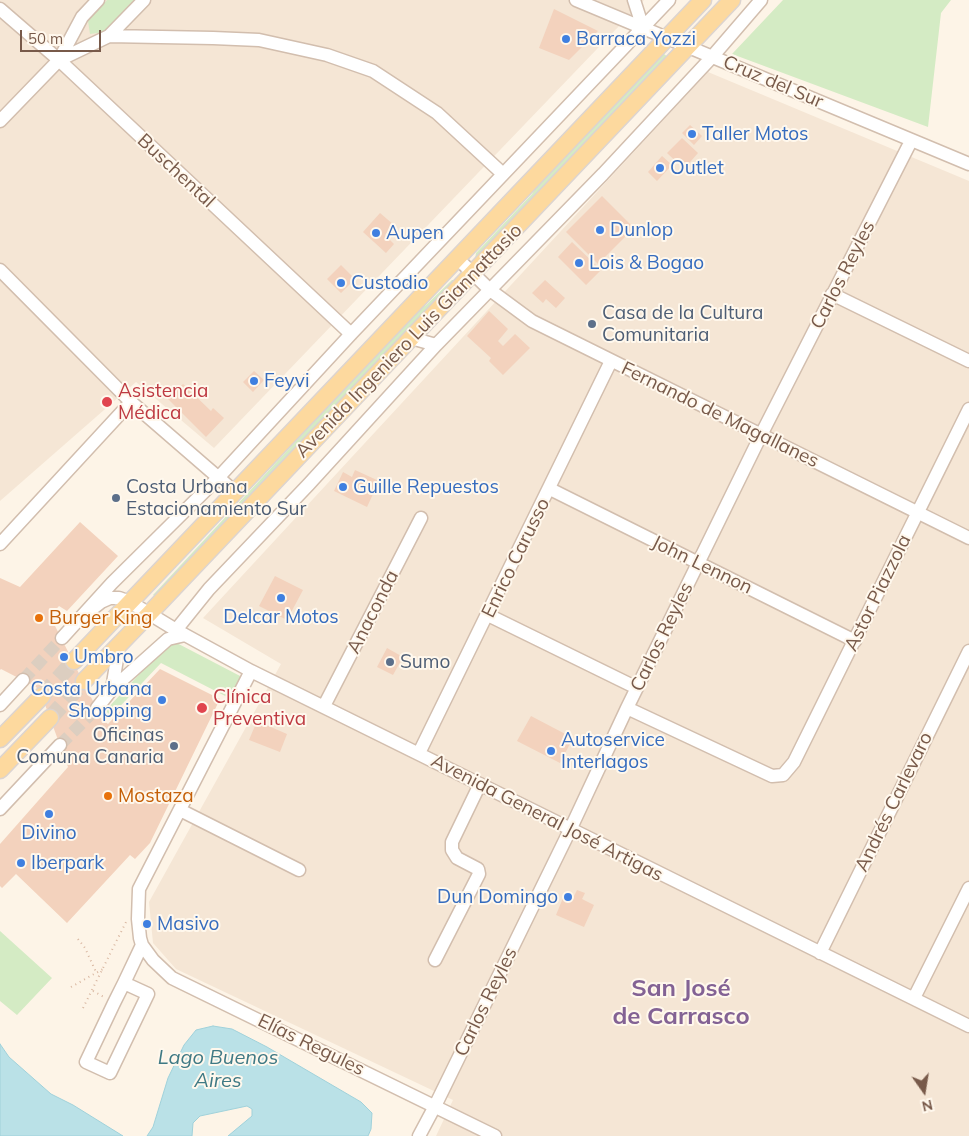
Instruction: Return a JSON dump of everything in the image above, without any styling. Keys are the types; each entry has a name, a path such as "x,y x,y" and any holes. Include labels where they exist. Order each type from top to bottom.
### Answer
{"main road":[{"name":"Avenida Ingeniero Luis Giannattasio","path":"74,660 703,0"},
{"name":"Avenida Ingeniero Luis Giannattasio","path":"84,681 732,0"},
{"path":"0,739 42,696"},
{"path":"0,770 50,718"}],"street":[{"path":"0,121 59,60 82,17 98,0"},
{"path":"59,60 109,36 144,0"},
{"name":"Cruz del Sur","path":"576,0 969,164"},
{"path":"634,0 643,28"},
{"path":"62,638 112,583 218,478 351,334 670,0"},
{"name":"Avenida Ingeniero Luis Giannattasio","path":"180,633 208,588 309,484 436,345 603,174 712,57 761,0"},
{"name":"Buschental","path":"0,9 59,60 351,334"},
{"path":"109,36 260,40 326,55 373,71 436,113 503,174"},
{"name":"Carlos Reyles","path":"419,1136 570,830 627,708 761,435 911,141"},
{"name":"Fernando de Magallanes","path":"458,259 490,290 532,321 611,362 969,538"},
{"path":"0,270 131,402 235,492"},
{"path":"832,294 969,361"},
{"path":"411,338 436,345"},
{"name":"Enrico Carusso","path":"419,754 611,362"},
{"path":"1,541 131,402"},
{"name":"Astor Piazzola","path":"627,708 772,776 783,774 794,762 969,409"},
{"name":"John Lennon","path":"550,489 855,641"},
{"name":"Anaconda","path":"324,706 421,518"},
{"path":"78,620 101,602 110,598 118,598 130,602"},
{"name":"Avenida General José Artigas","path":"130,602 180,633 251,671 969,1026"},
{"path":"488,615 637,688"},
{"path":"97,708 112,689 168,639 180,633"},
{"path":"112,689 118,647"},
{"name":"Andrés Carlevaro","path":"820,953 969,651"},
{"path":"124,983 148,994 110,1073 86,1062 124,983 141,942 138,919 139,889 251,671"},
{"path":"0,704 23,680"},
{"path":"0,809 60,745"},
{"path":"435,960 479,874 478,869 457,858 452,850 452,842 480,784"},
{"path":"180,810 299,870"},
{"path":"914,998 969,888"},
{"name":"Elías Regules","path":"141,942 153,960 172,978 495,1136"}],"path":[{"path":"83,1008 127,919"},
{"path":"78,939 85,948 96,972"},
{"path":"71,988 103,969"}],"shaded area":[{"path":"0,0 644,0 214,448 136,382 0,501"},
{"path":"708,72 969,181 969,1136 436,1136 453,1100 176,969 153,943 149,902 281,664 203,618"}],"green space":[{"path":"107,0 134,0 105,32 90,34 88,21"},
{"path":"783,0 951,0 941,13 928,127 732,54"},
{"path":"660,54 668,57 475,259 476,253 532,194 538,184"},
{"path":"452,280 457,282 157,598 153,595 415,313"},
{"path":"171,640 242,677 231,699 161,663 110,717 106,710"},
{"path":"0,931 52,978 17,1015 0,1001"}],"water":[{"name":"Lago Buenos Aires","path":"213,1026 232,1029 267,1047 361,1102 372,1113 371,1129 368,1136 228,1136 252,1116 252,1109 247,1106 200,1116 193,1123 192,1136 147,1136 153,1127 168,1078 184,1045 196,1030"},
{"name":"Lago Buenos Aires","path":"0,1044 9,1057 51,1094 73,1105 123,1136 0,1136"}],"building":[{"name":"Barraca Yozzi","path":"554,9 598,31 569,60 539,48"},
{"name":"Taller Motos","path":"690,125 702,136 694,145 682,133"},
{"path":"682,138 698,153 684,169 667,153"},
{"name":"Outlet","path":"662,156 672,165 657,181 648,172"},
{"name":"Dunlop","path":"602,196 634,228 598,264 566,232"},
{"name":"Aupen","path":"380,213 394,225 385,235 394,244 386,253 363,232"},
{"name":"Lois & Bogao","path":"572,242 601,270 586,285 558,257"},
{"path":"341,265 355,279 341,293 327,279"},
{"path":"545,280 565,298 556,308 546,299 543,303 532,293"},
{"path":"489,311 508,329 498,341 503,346 515,334 530,348 503,375 489,361 491,358 467,336"},
{"name":"Feyvi","path":"254,371 264,380 253,392 243,382"},
{"path":"183,384 211,411 213,408 224,418 206,437 168,399"},
{"path":"355,470 379,481 367,507 334,491 343,472 352,477"},
{"path":"80,522 118,556 67,611 59,606 50,616 102,719 108,724 160,669 220,699 150,843 135,859 130,855 67,923 16,874 2,888 0,886 0,844 68,767 40,691 36,687 0,670 0,578 20,587"},
{"name":"Delcar Motos","path":"275,576 303,590 287,620 259,606"},
{"name":"Sumo","path":"387,648 403,657 393,675 377,667"},
{"path":"531,716 573,738 560,763 517,741"},
{"path":"257,721 287,734 280,752 249,740"},
{"path":"577,890 585,893 582,899 594,905 584,927 556,915 565,893 574,896"}],"tunnel":[{"path":"23,680 62,638"},
{"path":"42,696 74,661"},
{"path":"50,718 84,681"},
{"path":"60,745 97,708"}],"place":[{"name":"Barraca Yozzi","path":"566,39"},
{"name":"Taller Motos","path":"692,134"},
{"name":"Outlet","path":"660,168"},
{"name":"Dunlop","path":"600,230"},
{"name":"Aupen","path":"376,233"},
{"name":"Lois & Bogao","path":"579,263"},
{"name":"Custodio","path":"341,283"},
{"name":"Casa de la Cultura Comunitaria","path":"592,324"},
{"name":"Feyvi","path":"254,381"},
{"name":"Asistencia Médica","path":"107,402"},
{"name":"Guille Repuestos","path":"343,487"},
{"name":"Costa Urbana Estacionamiento Sur","path":"116,498"},
{"name":"Delcar Motos","path":"281,598"},
{"name":"Burger King","path":"39,618"},
{"name":"Umbro","path":"64,657"},
{"name":"Sumo","path":"390,662"},
{"name":"Costa Urbana Shopping","path":"162,700"},
{"name":"Clínica Preventiva","path":"202,708"},
{"name":"Oficinas Comuna Canaria","path":"174,746"},
{"name":"Autoservice Interlagos","path":"551,751"},
{"name":"Mostaza","path":"108,796"},
{"name":"Divino","path":"49,814"},
{"name":"Iberpark","path":"21,863"},
{"name":"Dun Domingo","path":"568,897"},
{"name":"Masivo","path":"147,924"}],"district":[{"name":"San José de Carrasco","path":"681,1003"}]}
